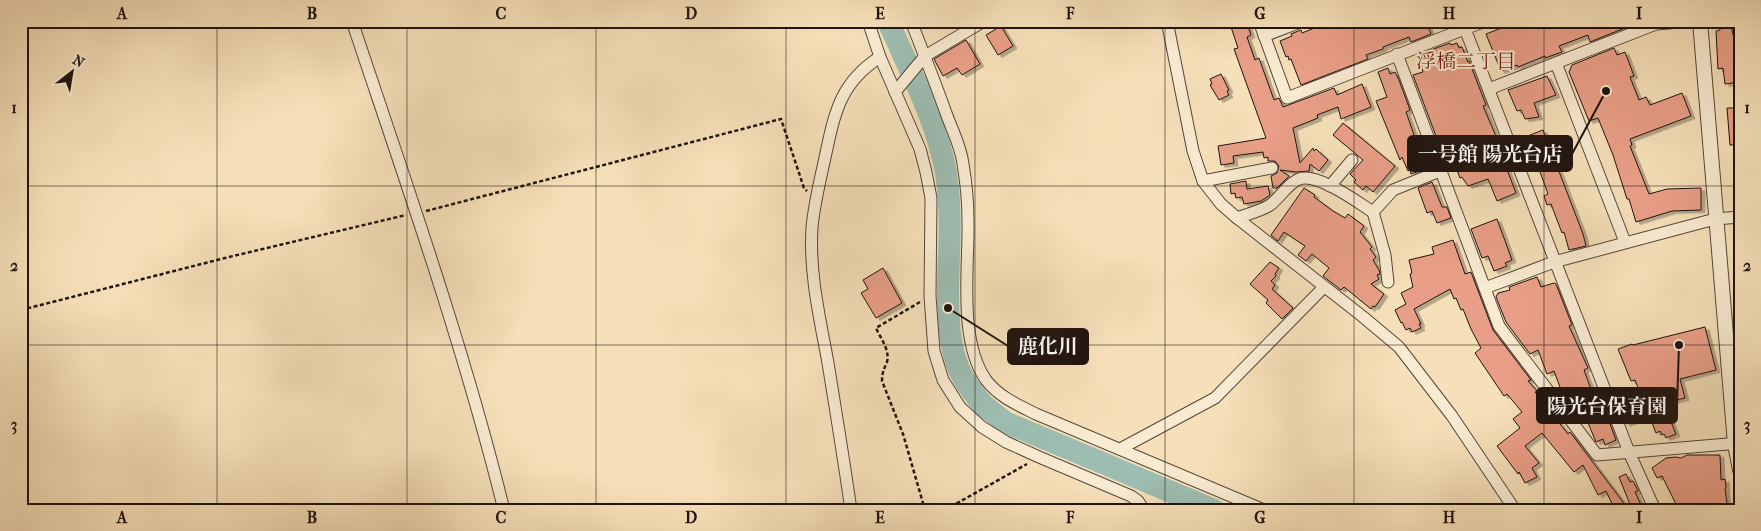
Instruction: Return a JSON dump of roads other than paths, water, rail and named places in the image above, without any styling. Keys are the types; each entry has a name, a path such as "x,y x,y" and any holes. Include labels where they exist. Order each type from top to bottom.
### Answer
{"street":[{"path":"352,21 468,377 491,455 504,510"},
{"path":"868,21 880,57 896,90 920,149 930,198 930,296 934,351 943,380 960,407 982,427 1006,442 1039,458 1131,496 1138,501 1144,510"},
{"path":"911,21 963,162 968,220 967,276 970,336 978,364 986,380 1013,403 1264,510"},
{"path":"896,90 925,56 984,21"},
{"path":"1167,21 1193,151 1203,181 1221,204 1237,218 1399,347 1452,416 1515,510"},
{"path":"1259,21 1287,98 1464,25 1485,21"},
{"path":"1264,36 1303,21"},
{"path":"1489,89 1556,64 1656,22 1693,21"},
{"path":"1700,21 1716,219 1740,470"},
{"path":"1464,25 1554,262 1629,452 1655,510"},
{"path":"1396,54 1499,326 1597,455 1737,444"},
{"path":"851,510 813,282 812,227 833,122 840,99 855,77 867,65 880,57"},
{"path":"1556,64 1625,242"},
{"path":"1330,186 1352,160"},
{"path":"1203,181 1272,168"},
{"path":"1373,212 1393,190 1440,171"},
{"path":"1237,218 1268,207 1295,181 1301,178 1317,180 1373,212 1385,254 1388,282"},
{"path":"1485,288 1554,262 1716,219 1740,216"},
{"path":"1120,450 1215,398 1324,287"}],"waterway":[{"path":"888,21 922,96 942,153 949,201 948,313 950,331 957,364 968,385 982,403 1005,422 1214,510"}],"place":[{"name":"一号館 陽光台店","path":"1606,91"},
{"name":"鹿化川","path":"948,308"},
{"name":"陽光台保育園","path":"1679,345"}],"district":[{"name":"浮橋二丁目","path":"1466,61"}]}
